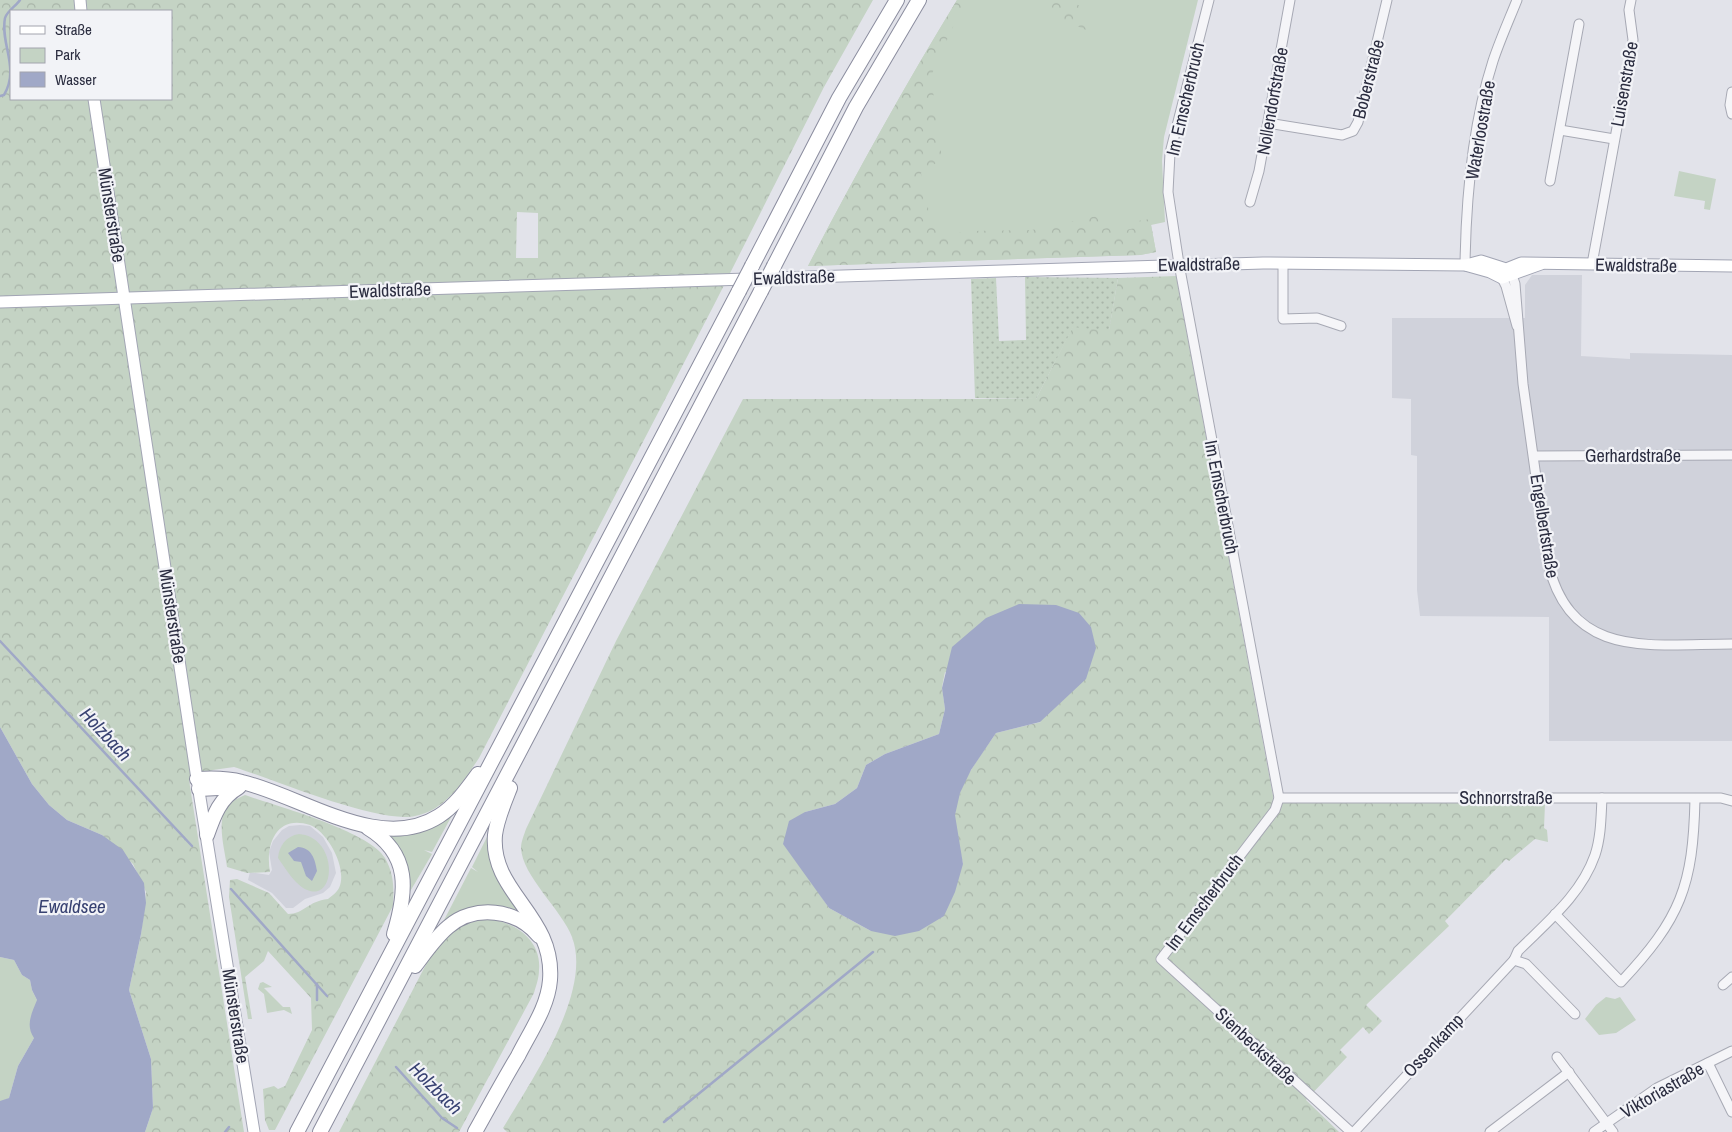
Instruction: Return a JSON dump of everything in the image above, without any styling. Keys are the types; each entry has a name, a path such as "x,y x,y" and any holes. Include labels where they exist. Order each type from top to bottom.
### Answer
{"highway":[{"path":"297,1132 839,98 896,0"},
{"path":"320,1132 856,107 919,0"},
{"path":"475,1132 544,1005 550,975 546,945 534,919 506,881 497,861 495,848 497,823 534,725"},
{"path":"198,784 218,778 241,781 361,824 387,830 401,830 427,823 439,816 460,798 504,740"},
{"path":"198,784 239,787 272,793"},
{"path":"207,835 217,808 226,797 239,787"},
{"path":"361,824 383,838 392,848 403,872 404,885 401,911 384,967"},
{"path":"392,997 438,936 448,926 474,914 488,912 515,918 538,934 546,945"}],"main road":[{"name":"Münsterstraße","path":"94,100 198,784 254,1132"},
{"name":"Ewaldstraße","path":"0,302 1179,264 1464,265 1490,272 1507,274 1540,264 1732,266"}],"street":[{"name":"Im Emscherbruch","path":"1161,959 1275,810 1279,798 1179,264 1168,192 1170,153 1209,0"},
{"name":"Nollendorfstraße","path":"1250,202 1259,171 1290,0"},
{"name":"Boberstraße","path":"1268,123 1342,135 1353,132 1358,122 1388,0"},
{"name":"Waterloostraße","path":"1464,265 1471,167 1478,124 1493,62 1517,0"},
{"name":"Luisenstraße","path":"1592,264 1633,40 1629,10 1631,0"},
{"path":"1550,182 1579,24"},
{"path":"1732,92 1732,114"},
{"name":"Luisenstraße","path":"1560,130 1614,139"},
{"path":"1283,263 1283,319 1317,318 1341,326"},
{"name":"Engelbertstraße","path":"1507,274 1506,286 1517,326 1548,562 1553,583 1560,600 1574,617 1587,628 1607,638 1629,643 1732,644"},
{"name":"Gerhardstraße","path":"1534,456 1732,455"},
{"name":"Schnorrstraße","path":"1279,798 1721,798 1732,801"},
{"name":"Ossenkamp","path":"1352,1132 1514,960 1518,951 1576,891 1593,860 1600,832 1602,798"},
{"path":"1555,914 1621,982 1660,938 1682,895 1694,842 1695,798"},
{"name":"Sienbeckstraße","path":"1161,959 1352,1132"},
{"path":"1514,960 1526,964 1575,1014"},
{"path":"1722,985 1732,977"},
{"name":"Viktoriastraße","path":"1594,1132 1657,1088 1732,1051"},
{"path":"1557,1058 1613,1132"},
{"path":"1708,1063 1732,1112"},
{"path":"1490,1132 1569,1072"}],"shaded area":[{"path":"1532,275 1582,275 1581,356 1630,359 1630,353 1732,355 1732,741 1549,741 1549,617 1420,616 1417,590 1417,456 1411,455 1411,399 1392,398 1392,318 1525,318 1525,285"},
{"path":"289,826 310,826 323,837 332,853 336,873 330,887 323,893 305,899 293,908 286,908 272,893 248,880 250,872 269,875 272,870 269,852 273,841 282,830"}],"green space":[{"path":"0,0 873,0 824,87 715,303 479,758 453,794 436,808 426,813 398,817 377,814 352,807 234,767 213,770 189,780 244,1132 145,1132 153,1108 151,1059 129,990 141,934 146,892 133,864 102,835 67,820 49,805 32,784 0,727","holes":["517,212 538,213 538,258 516,258"]},
{"path":"957,0 1198,0 1164,137 1162,161 1165,222 1151,225 1156,252 1140,255 808,266 880,132"},
{"path":"957,0 971,0 955,22 931,76 942,159 921,173 932,227 953,234 970,231 1032,230 1106,214 1101,229 1120,226 1122,231 1139,227 1138,221 1150,219 1156,252 1140,255 808,266 880,132"},
{"path":"1045,0 1071,0 1084,9 1088,31 1064,20"},
{"path":"1679,171 1716,179 1710,210 1704,209 1705,201 1674,196"},
{"path":"1176,276 1274,801 1545,804 1544,828 1547,830 1548,842 1535,839 1509,861 1506,859 1445,921 1449,926 1366,1005 1382,1021 1369,1034 1363,1027 1340,1050 1347,1057 1306,1100 1339,1132 507,1132 503,1128 543,1061 567,1009 574,983 576,959 572,937 567,927 535,881 523,859 521,848 526,829 616,641 743,399 1036,399 1073,326 1109,330 1118,278","holes":["945,672 1041,722 996,733 970,771 960,792 955,814 956,833 963,864 871,931 829,908 800,865 805,812 835,804 857,788 866,765 885,754 939,734 945,709 942,687"]},
{"path":"1025,277 1118,278 1109,331 1073,327 1036,399 975,398 971,279 996,278 999,341 1026,340"},
{"path":"245,795 321,820 361,838 376,848 385,858 392,875 393,906 275,1130 269,1130 265,1120 263,1089 274,1086 278,1089 285,1086 312,1030 311,998 268,951 264,961 245,977 252,1019 248,1019 229,897 230,880 237,879 269,893 288,914 298,912 316,902 331,897 339,888 341,871 335,852 323,835 310,825 298,823 289,824 275,834 269,852 270,872 247,873 227,867 222,818 224,812 233,801"},
{"path":"455,810 432,852 424,850 432,854 408,895 379,831"},
{"path":"491,829 491,840 530,919 518,916 442,924 471,868 478,872 472,867"},
{"path":"299,834 311,838 321,845 326,855 329,866 328,877 325,885 319,891 310,891 300,886 278,858 284,842 290,837"},
{"path":"485,919 505,923 523,933 536,949 539,959 539,973 534,993 459,1132 339,1132 434,949 460,925"},
{"path":"0,957 14,960 22,975 30,980 37,1000 34,1038 18,1066 9,1098 3,1101 0,1101"},
{"path":"263,982 272,987 264,988 283,1007 290,1007 292,1014 284,1010 267,1013 264,994 258,989 260,983"},
{"path":"1606,997 1615,999 1620,997 1636,1020 1616,1033 1599,1035 1585,1019 1596,1005"}],"water":[{"path":"1019,604 1056,605 1079,613 1091,627 1096,648 1086,679 1040,722 996,733 971,770 960,793 955,815 963,864 955,892 944,916 919,931 895,936 871,931 829,908 783,844 789,821 805,812 835,804 857,788 866,765 885,754 939,734 945,709 942,688 952,647 986,618"},
{"name":"Ewaldsee","path":"0,727 32,784 49,805 67,820 102,835 123,850 144,883 146,903 129,990 151,1059 153,1108 145,1132 0,1132 0,1101 9,1098 18,1066 34,1038 31,1033 30,1024 31,1014 37,1000 30,980 22,975 14,960 0,957"},
{"path":"298,847 307,849 314,858 317,871 312,881 306,876 301,862 294,861 288,853"}],"waterway":[{"path":"11,10 20,0"},
{"path":"10,11 5,18 4,28 10,66"},
{"path":"10,66 10,75"},
{"path":"0,96 4,95 10,75"},
{"name":"Holzbach","path":"0,641 192,846"},
{"name":"Holzbach","path":"231,889 327,996"},
{"path":"664,1122 873,952"},
{"path":"317,984 317,1000"},
{"name":"Holzbach","path":"396,1067 442,1118 457,1128"},
{"path":"225,1132 229,1127"}]}
